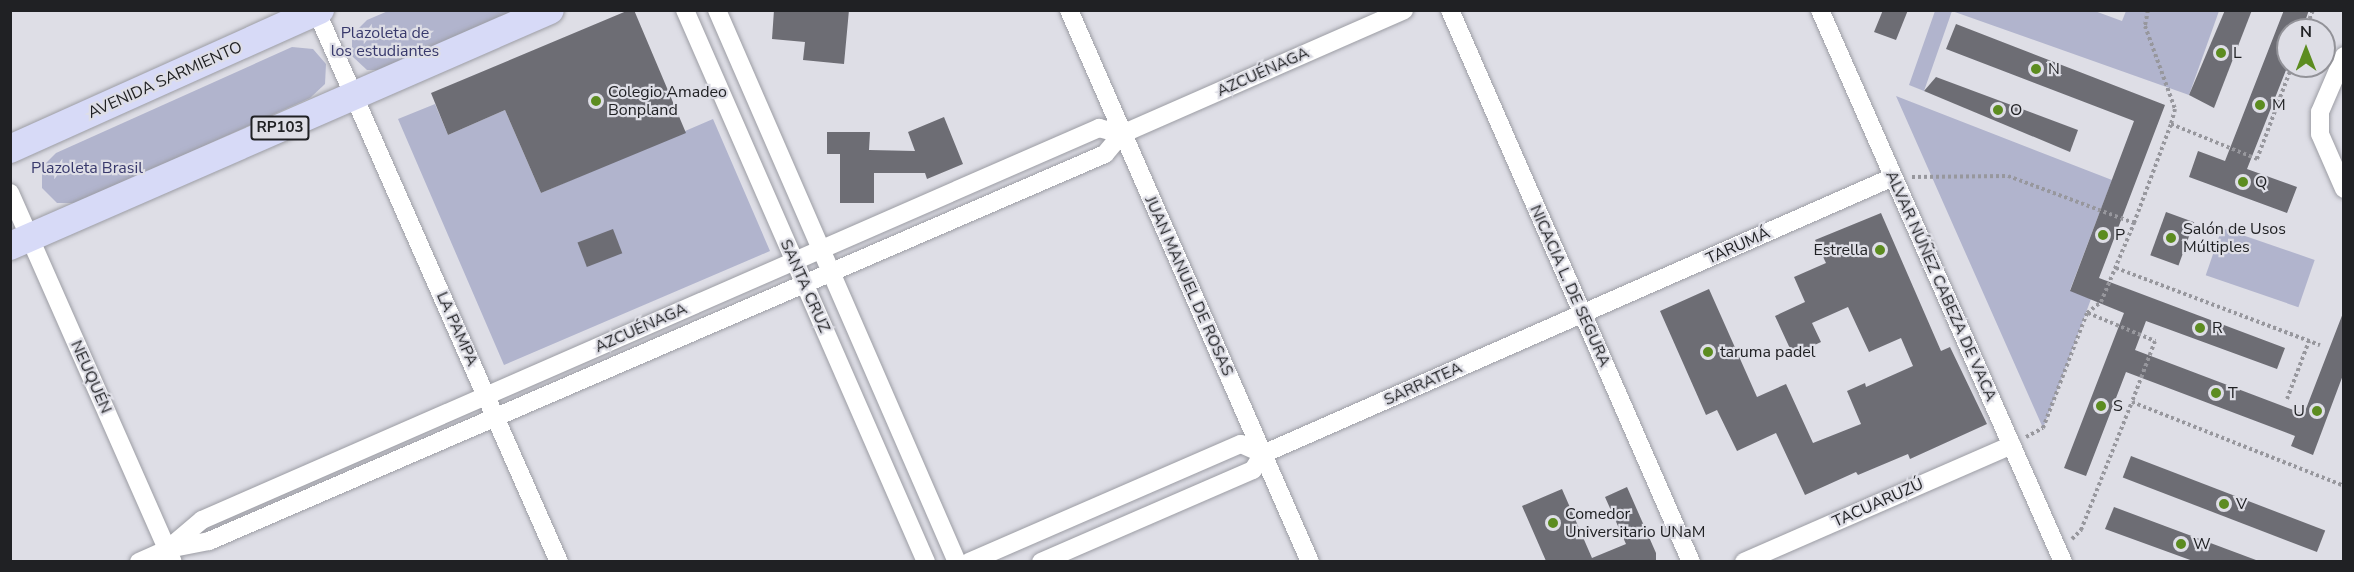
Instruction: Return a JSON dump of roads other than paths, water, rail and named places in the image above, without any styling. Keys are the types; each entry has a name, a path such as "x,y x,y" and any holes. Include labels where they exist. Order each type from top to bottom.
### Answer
{"main road":[{"name":"RP103","path":"20,242 550,10"},
{"name":"AVENIDA SARMIENTO","path":"10,148 318,11"}],"street":[{"name":"SANTA CRUZ","path":"685,10 926,561"},
{"name":"SANTA CRUZ","path":"717,10 957,561"},
{"name":"JUAN MANUEL DE ROSAS","path":"1069,10 1310,561"},
{"name":"AZCUÉNAGA","path":"139,561 170,555 209,541 1105,154 1122,134 1404,10"},
{"name":"NICACIA L. DE SEGURA","path":"1450,10 1691,561"},
{"name":"ALVAR NÚÑEZ CABEZA DE VACA","path":"1820,10 2060,556"},
{"name":"LA PAMPA","path":"318,11 353,96 559,561"},
{"path":"2343,56 2320,112 2320,135 2343,189"},
{"name":"AZCUÉNAGA","path":"170,555 202,520 1099,128 1122,134"},
{"name":"TARUMÁ","path":"1583,314 1893,177"},
{"name":"NEUQUÉN","path":"10,193 20,242 170,555"},
{"name":"SARRATEA","path":"1041,561 1253,470 1263,454 1583,314"},
{"path":"969,561 1241,444 1263,454"},
{"name":"TACUARUZÚ","path":"1744,561 2012,445"}],"place":[{"name":"L","path":"2221,53"},
{"name":"N","path":"2036,69"},
{"name":"Colegio Amadeo Bonpland","path":"596,101"},
{"name":"M","path":"2260,105"},
{"name":"O","path":"1998,110"},
{"name":"Q","path":"2243,182"},
{"name":"P","path":"2103,235"},
{"name":"Salón de Usos Múltiples","path":"2171,238"},
{"name":"Estrella","path":"1880,250"},
{"name":"R","path":"2200,328"},
{"name":"taruma padel","path":"1708,352"},
{"name":"T","path":"2216,393"},
{"name":"S","path":"2101,406"},
{"name":"U","path":"2317,411"},
{"name":"V","path":"2224,504"},
{"name":"Comedor Universitario UNaM","path":"1553,523"},
{"name":"W","path":"2181,544"}],"park label":[{"name":"Plazoleta de los estudiantes","path":"385,42"},
{"name":"Plazoleta Brasil","path":"87,168"}]}
